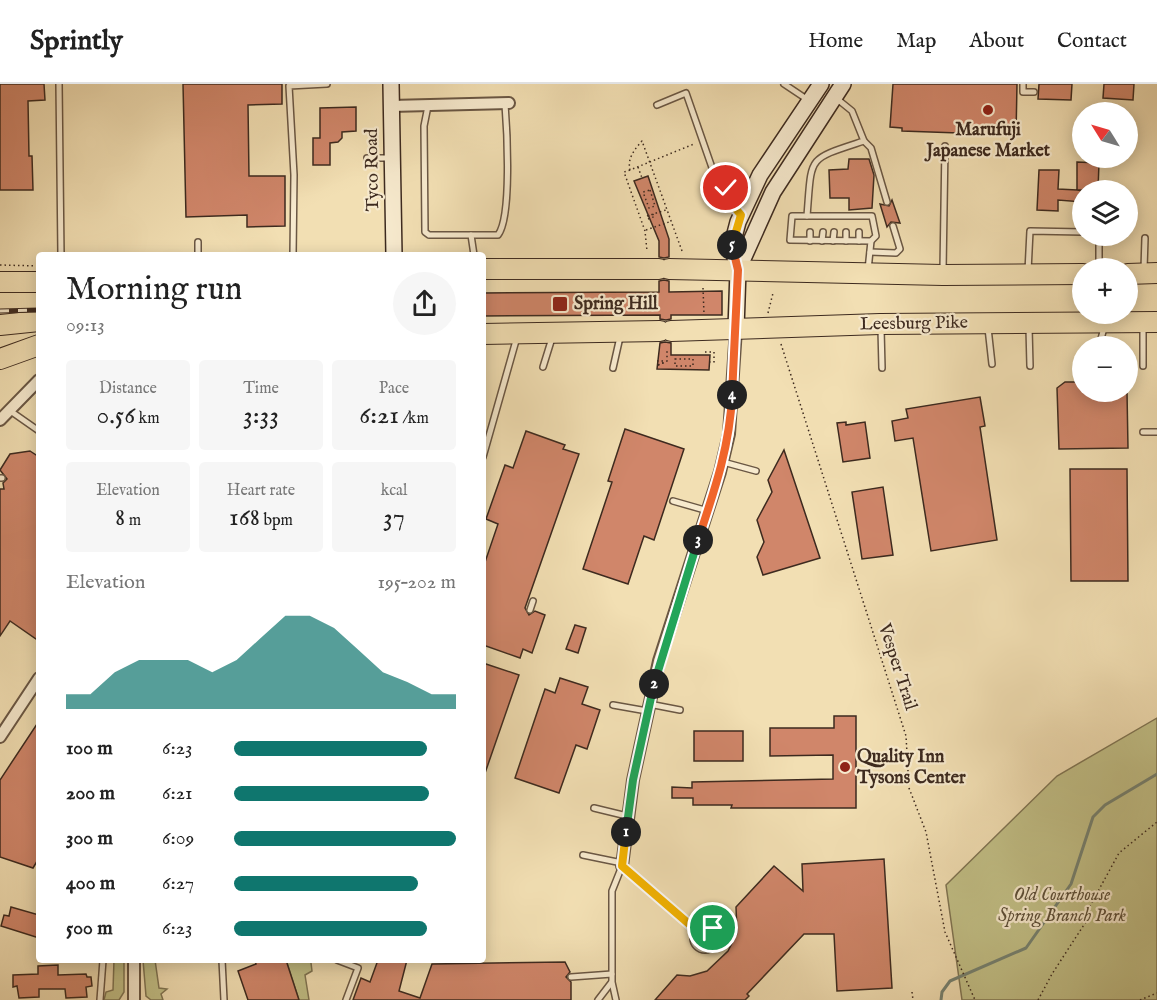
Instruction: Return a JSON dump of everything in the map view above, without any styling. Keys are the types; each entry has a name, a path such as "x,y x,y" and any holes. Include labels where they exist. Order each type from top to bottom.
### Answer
{"highway":[{"path":"486,269 664,269 943,275 1072,274"},
{"path":"0,282 36,282"},
{"path":"0,325 36,321"},
{"name":"Leesburg Pike","path":"486,334 880,324 1072,322"},
{"path":"0,332 36,333"},
{"path":"0,358 36,346"}],"main road":[{"name":"Tyco Road","path":"391,84 394,252"},
{"path":"736,329 738,270 732,245 741,215 754,186 821,84"},
{"path":"738,270 773,192 803,163 839,91"}],"street":[{"path":"391,106 507,103"},
{"path":"622,864 627,816 648,707 662,651 723,462 731,416 736,329"},
{"path":"0,420 36,383"},
{"path":"0,737 36,683"},
{"path":"134,963 134,1000"}],"lane":[{"path":"58,84 61,252"},
{"path":"293,252 294,176 290,86 327,84"},
{"path":"784,84 810,101"},
{"path":"1023,84 1023,92 1034,92"},
{"path":"839,91 852,111 864,141 871,148 887,202"},
{"path":"657,105 686,93 717,182 724,195 741,215"},
{"path":"428,105 424,126 425,232 429,235 471,235 500,233 506,198 507,103"},
{"path":"810,241 803,163 864,141"},
{"path":"943,275 945,146"},
{"path":"366,158 392,158"},
{"path":"717,182 729,189 754,186"},
{"path":"868,274 871,241 876,236 872,216 792,216 790,240 871,241"},
{"path":"822,241 824,216"},
{"path":"833,241 834,216"},
{"path":"846,216 846,241"},
{"path":"859,216 859,241"},
{"path":"870,252 896,253 900,249 893,226"},
{"path":"1028,274 1030,231 1072,232"},
{"path":"471,235 474,252"},
{"path":"1143,273 1144,238"},
{"path":"198,242 198,252"},
{"path":"1143,366 1150,322"},
{"path":"987,323 992,364"},
{"path":"1029,323 1030,366"},
{"path":"880,324 882,368"},
{"path":"613,368 621,332"},
{"path":"486,446 518,333"},
{"path":"543,368 553,333"},
{"path":"9,410 36,429"},
{"path":"1143,432 1157,432"},
{"path":"723,462 756,471"},
{"path":"673,501 708,511"},
{"path":"530,610 534,601"},
{"path":"613,705 680,710"},
{"path":"594,808 627,816"},
{"path":"583,855 622,864 696,930"},
{"path":"616,1000 612,982 612,891 622,864"},
{"path":"704,926 713,928 717,937 714,946 706,950 697,947 693,939 696,930 704,926"},
{"path":"100,1000 103,963"},
{"path":"222,963 224,1000"},
{"path":"344,963 358,968 346,1000"},
{"path":"571,977 612,974"},
{"path":"598,1000 612,982"}],"path":[{"path":"630,170 632,154 642,141 682,251"},
{"path":"647,251 645,231 624,172 703,141"},
{"path":"637,167 642,178"},
{"path":"650,190 655,206 649,208 644,192 650,190"},
{"path":"655,215 649,217 667,210"},
{"path":"645,231 671,221"},
{"path":"0,265 36,266"},
{"path":"703,288 704,316"},
{"path":"768,314 773,293"},
{"name":"Vesper Trail","path":"782,344 906,736 909,788 926,832 945,932 975,1000"},
{"path":"666,362 657,365 667,361 667,351"},
{"path":"705,352 714,352 714,362 709,362"},
{"path":"675,359 693,359 693,366 675,366 675,359"},
{"path":"1038,1000 1057,965 1089,917 1090,906 1119,853 1157,822"},
{"path":"912,992 913,1000"},
{"path":"1140,1000 1157,993"}],"green space":[{"name":"Old Courthouse Spring Branch Park","path":"1157,718 1157,1000 962,1000 946,885 1057,776"},
{"path":"114,963 124,963 124,992 119,1000 104,1000 106,992 113,990"},
{"path":"143,963 155,963 159,988 167,989 161,994 163,1000 151,1000 146,996"},
{"path":"287,963 311,963 312,971 305,975 309,1000 299,1000"}],"building":[{"path":"0,84 44,84 45,100 28,101 29,156 32,156 33,190 0,190"},
{"path":"183,84 282,84 282,104 248,105 249,176 285,176 285,226 247,227 247,215 186,217"},
{"path":"893,84 1017,84 1016,135 902,131 902,128 890,127"},
{"path":"1039,84 1072,84 1071,100 1038,99"},
{"path":"1104,84 1134,84 1133,100 1103,98"},
{"path":"356,107 356,131 342,132 342,138 338,142 330,143 330,165 313,165 313,138 320,138 320,108"},
{"path":"849,159 869,159 874,175 872,208 849,210 849,198 830,198 829,170 848,169"},
{"path":"1077,168 1099,168 1098,180 1077,180"},
{"path":"1039,170 1059,170 1058,189 1072,190 1072,201 1058,200 1058,211 1037,210"},
{"path":"648,176 669,239 669,257 659,257 659,241 634,181"},
{"path":"892,200 900,223 891,222 887,227 880,204 889,206"},
{"path":"659,281 669,281 669,292 722,291 722,315 671,315 671,319 666,320 660,319 660,315 486,316 486,293 659,292"},
{"path":"660,343 671,343 671,355 710,355 709,370 657,369"},
{"path":"1065,382 1072,382 1072,402 1127,402 1128,448 1059,449 1057,388"},
{"path":"980,397 985,426 980,427 997,540 931,551 913,438 895,441 892,421 908,418 906,409"},
{"path":"846,422 846,425 865,422 870,458 843,462 837,423"},
{"path":"625,429 684,449 654,540 644,536 628,584 583,569 612,482 608,481"},
{"path":"526,431 565,445 563,449 579,454 525,608 529,615 535,611 545,615 532,653 523,649 520,658 486,646 486,559 498,524 486,519 505,465 513,468"},
{"path":"784,450 820,558 763,575 757,557 764,542 757,520 772,492 768,480"},
{"path":"30,451 36,455 36,639 10,621 0,636 0,489 4,489 3,483 7,479 0,470 10,454"},
{"path":"1070,469 1127,469 1128,581 1071,581"},
{"path":"883,487 893,555 862,559 852,492"},
{"path":"575,625 586,628 578,653 566,649"},
{"path":"486,664 519,675 486,770"},
{"path":"560,678 588,687 582,704 600,710 587,749 576,745 559,793 515,778 545,689 555,693"},
{"name":"Quality Inn Tysons Center","path":"834,716 856,716 856,808 731,808 732,805 693,805 693,798 672,798 672,787 692,788 692,782 833,779 833,755 770,756 770,728 834,728"},
{"path":"36,726 36,863 33,868 0,857 0,780"},
{"path":"694,731 743,731 743,761 694,761"},
{"path":"884,859 892,988 837,991 834,934 804,934 747,994 749,996 745,1000 655,1000 677,975 690,976 707,971 728,951 737,933 736,907 774,866 803,891 802,864"},
{"path":"11,907 36,914 36,937 1,926 4,915 9,916"},
{"path":"565,962 570,972 566,977 571,982 571,1000 353,1000 361,978 370,982 377,963 406,963 399,991 420,998 432,964"},
{"path":"287,963 299,1000 248,1000 238,971 256,964"},
{"path":"58,965 58,975 86,974 87,977 91,977 92,986 86,987 87,997 66,998 65,989 39,989 39,997 19,998 17,986 13,987 13,975 38,974 38,966"}],"waterway":[{"path":"941,1000 942,992 950,981 1026,948 1071,884 1093,817 1105,805 1157,774"}],"railway":[{"path":"0,311 36,310"}],"place":[{"name":"Marufuji Japanese Market","path":"988,110"},
{"name":"Spring Hill","path":"560,304"},
{"name":"Quality Inn Tysons Center","path":"845,767"}],"route":[{"path":"713,928 704,926 696,930 622,866 633,780 659,661 720,472 729,434 738,270 732,245 741,215 727,200 717,182 726,188"}]}
